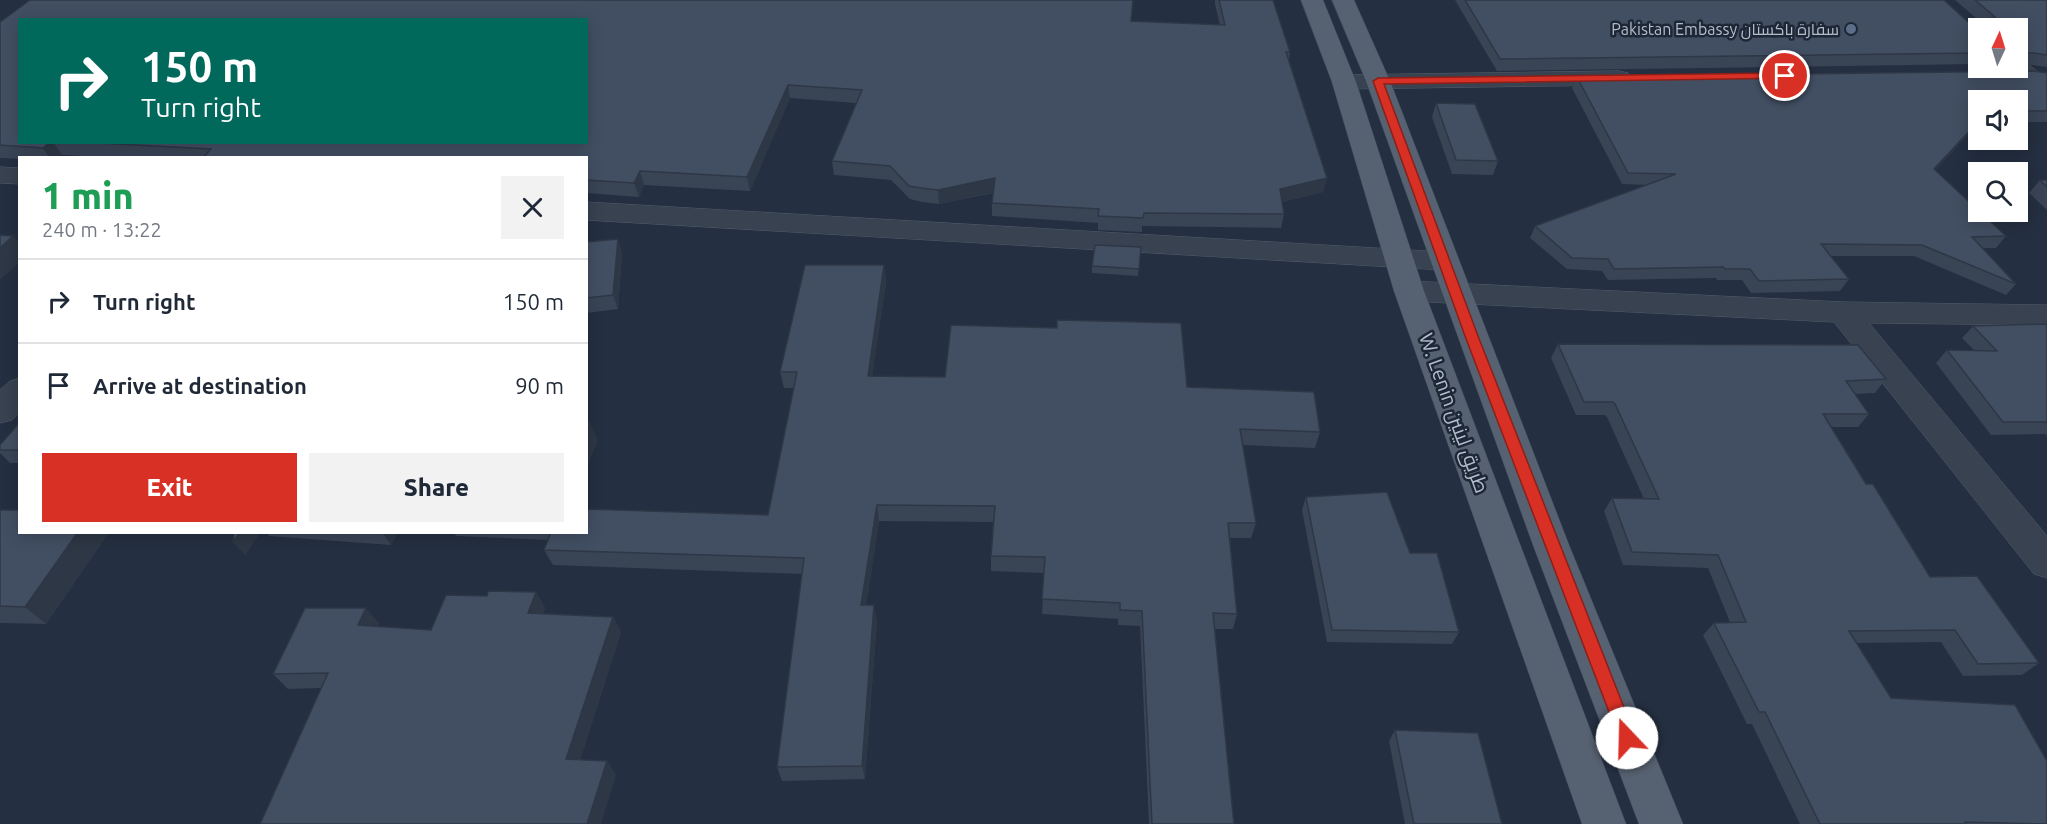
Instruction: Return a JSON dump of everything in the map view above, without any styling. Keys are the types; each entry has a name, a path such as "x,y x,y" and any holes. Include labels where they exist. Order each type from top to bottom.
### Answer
{"main road":[{"name":"W. Lenin طريق لينين","path":"1312,0 1344,82 1401,259 1409,291 1604,824"},
{"path":"1343,0 1378,81 1551,545 1661,824"},
{"path":"1502,542 1551,545"}],"street":[{"path":"2028,77 2047,93"},
{"path":"1344,82 1642,78"},
{"path":"0,175 18,176"},
{"path":"588,212 1444,261"},
{"path":"1409,291 1843,312 2047,315"},
{"path":"1843,312 2047,563"},
{"path":"0,411 18,392"}],"building":[{"path":"30,0 1133,0 1131,21 1225,25 1219,0 1273,0 1290,52 1286,52 1327,178 1280,189 1284,214 1144,213 1143,218 1098,216 1099,209 992,203 995,178 938,190 909,186 890,166 832,161 862,90 788,85 747,177 640,171 634,183 588,180 588,156 205,156 211,149 117,144 588,144 588,18 18,18 18,144 48,144 43,148 0,145 0,22"},
{"path":"1465,0 1944,0 1968,22 1968,53 1500,59"},
{"path":"1975,0 2047,0 2047,55 2028,53 2028,18 1992,18 1995,17"},
{"path":"2028,71 2047,73 2047,111 2028,111 2028,90 1968,90 1968,133 1934,169 1968,201 1968,222 1991,222 2006,236 1972,237 2016,284 1922,245 1821,244 1849,279 1759,281 1750,269 1725,269 1723,267 1614,269 1608,259 1572,258 1535,226 1676,174 1628,173 1577,77 1968,72 1968,78 2028,78"},
{"path":"1436,103 1475,104 1498,161 1456,160"},
{"path":"2040,180 2047,180 2047,187"},
{"path":"0,235 13,236 0,248"},
{"path":"618,239 613,295 588,298 588,242"},
{"path":"1095,245 1141,247 1139,269 1092,266"},
{"path":"805,265 884,265 868,376 945,377 951,325 1057,328 1057,320 1181,323 1187,387 1314,392 1320,432 1240,429 1256,523 1228,523 1237,614 1213,613 1234,824 1152,824 1142,611 1120,610 1120,603 1042,599 1045,557 991,556 995,506 877,505 861,605 874,605 862,766 777,767 804,558 544,550 550,534 588,534 588,509 768,515 797,372 780,372"},
{"path":"2047,324 2047,422 2003,422 1947,350 1997,351 1973,326"},
{"path":"1558,344 1858,345 1886,379 1846,381 1869,414 1823,414 1866,484 1873,484 1930,577 1977,576 2039,663 1978,664 1955,630 1849,631 1891,698 2015,705 2047,761 2047,824 1965,822 1966,824 1820,824 1765,712 1759,712 1714,623 1746,622 1718,555 1632,552 1612,498 1659,499 1615,404 1613,402 1584,402"},
{"path":"18,424 18,450 0,450 0,445"},
{"path":"1387,492 1410,553 1437,553 1459,632 1332,630 1306,497"},
{"path":"0,510 18,510 18,534 77,534 25,607 0,606"},
{"path":"488,591 536,592 528,613 613,617 566,759 607,761 587,824 260,824 328,673 273,674 305,608 366,608 358,625 431,630 446,595 487,596"},
{"path":"1395,730 1478,733 1502,824 1414,824"}],"place":[{"name":"Pakistan Embassy سفارة باكستان","path":"1851,29"}],"route":[{"path":"1627,738 1551,545 1378,81 1785,76"}]}
